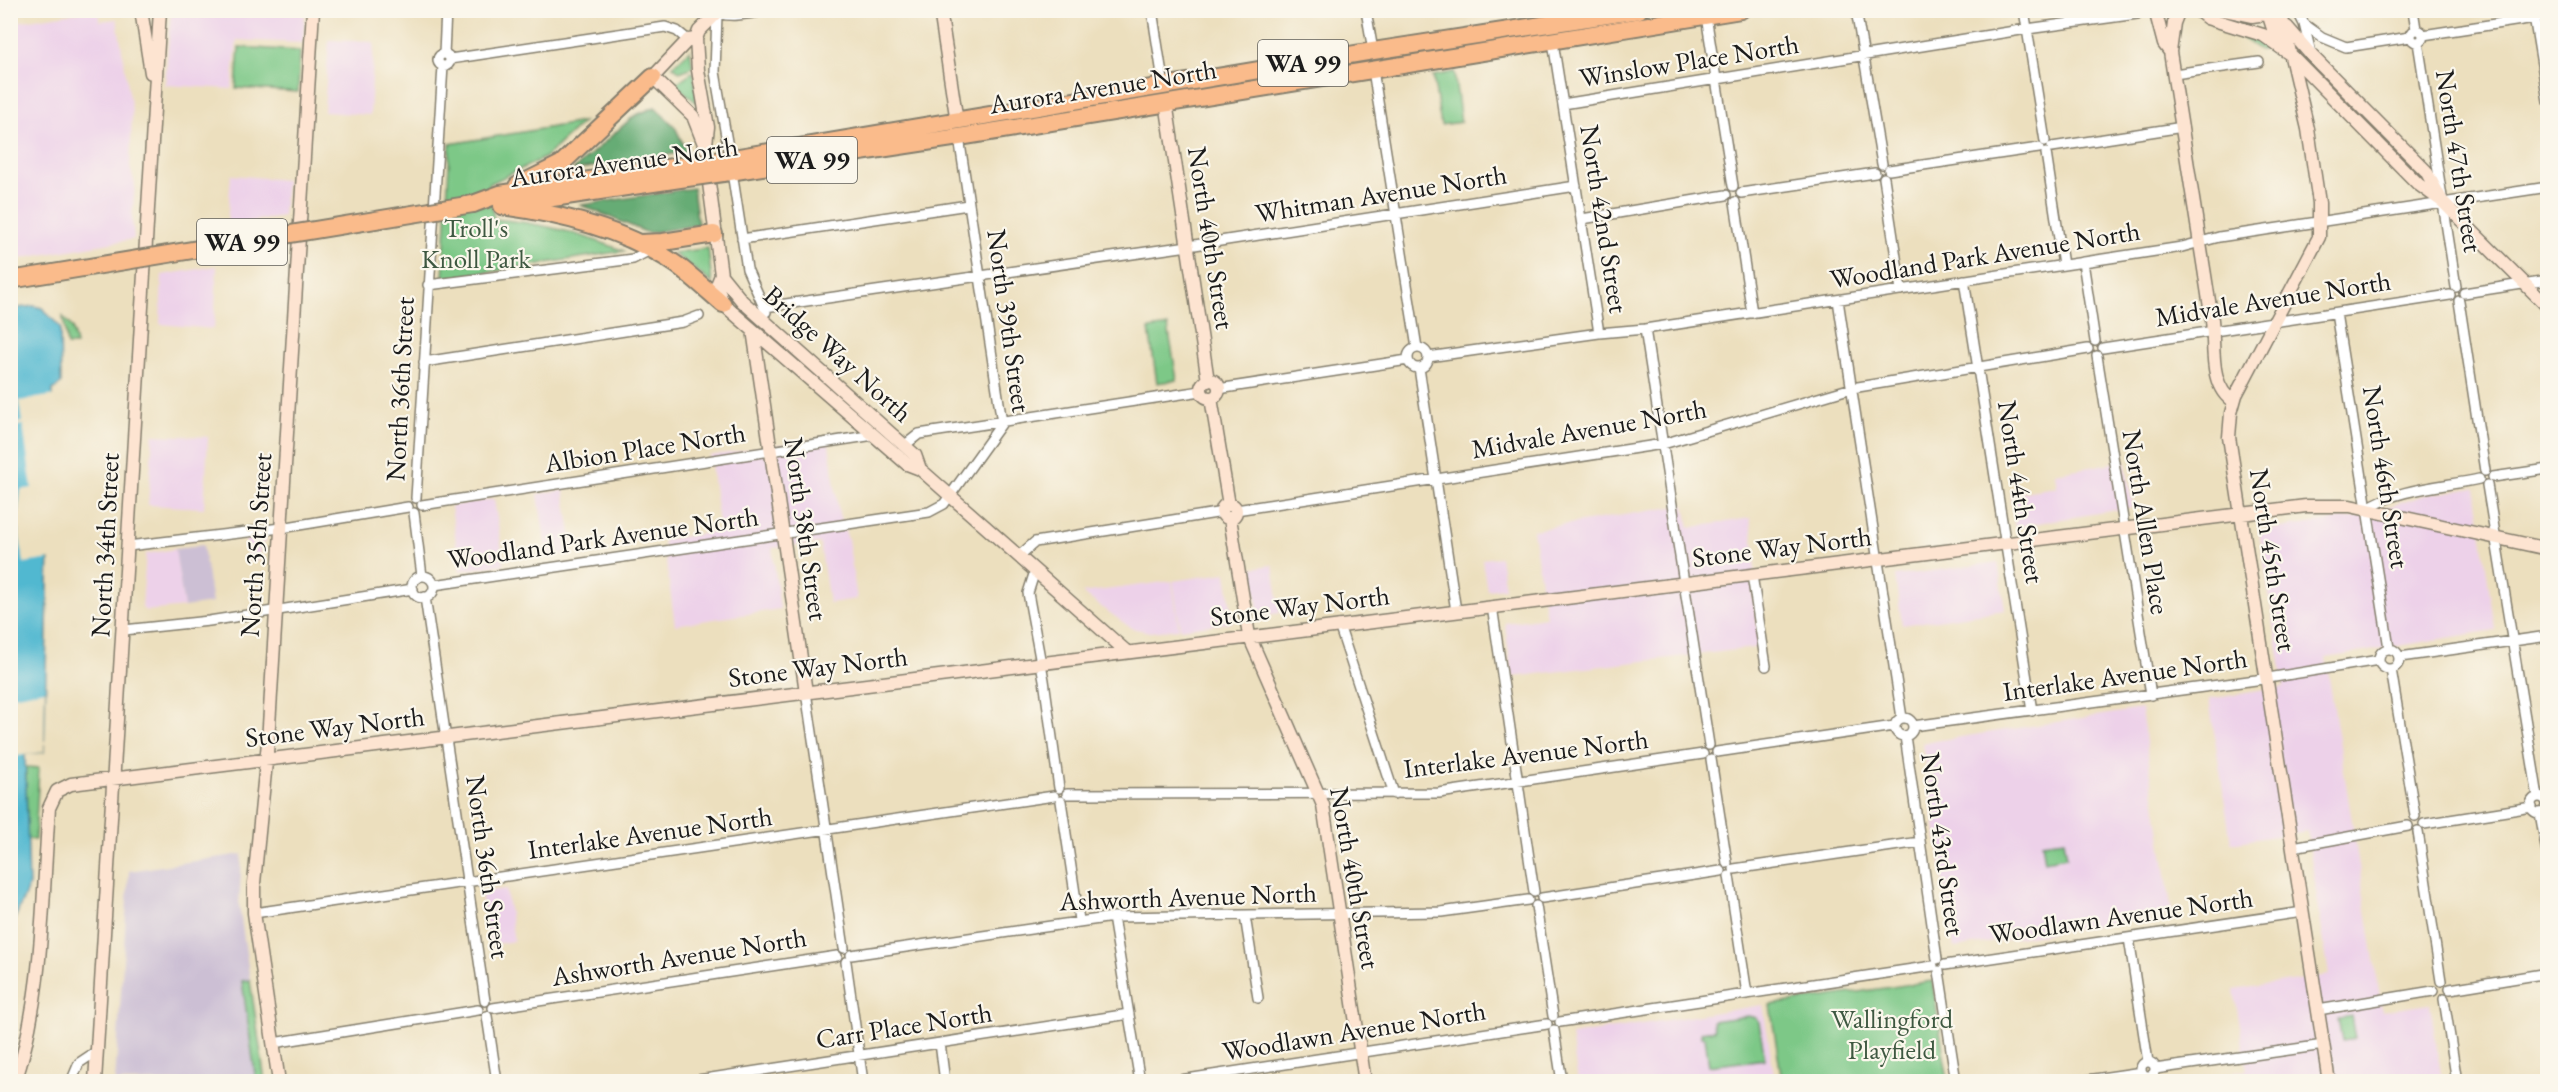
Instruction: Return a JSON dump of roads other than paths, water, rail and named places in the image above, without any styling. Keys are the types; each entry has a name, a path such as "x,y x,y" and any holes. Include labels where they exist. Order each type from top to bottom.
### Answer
{"highway":[{"name":"Aurora Avenue North","path":"10,280 473,204 958,130 1165,94 1549,17 1639,10"},
{"name":"Aurora Avenue North","path":"1165,94 1373,70 1741,10"},
{"path":"501,200 561,164 653,77"},
{"path":"501,200 569,219 643,246 678,266 723,304"},
{"path":"643,246 714,234"}],"main road":[{"path":"141,10 154,104"},
{"name":"North 34th Street","path":"95,1082 160,10"},
{"name":"North 35th Street","path":"279,1082 254,913 276,610 313,10"},
{"name":"North 39th Street","path":"940,10 958,130"},
{"path":"2155,10 2164,44 2170,52"},
{"path":"2179,10 2174,23 2170,52 2213,331 2211,339 2217,374 2223,393 2234,402"},
{"path":"2197,10 2207,18 2263,35 2291,55 2418,184 2443,202 2547,307"},
{"path":"2224,10 2252,16 2275,13"},
{"path":"692,39 708,127 706,148 693,116 653,77 716,12"},
{"path":"2275,13 2291,55 2308,129 2320,222"},
{"path":"2275,13 2312,56 2426,171 2443,202"},
{"name":"North 40th Street","path":"1165,94 1249,636 1320,796 1365,1082"},
{"path":"709,183 721,275 717,285 723,304"},
{"name":"North 45th Street","path":"2320,222 2316,246 2234,402 2229,437 2329,1082"},
{"name":"Bridge Way North","path":"721,275 736,295 767,324 905,445 915,455 920,469"},
{"name":"Bridge Way North","path":"723,304 907,464 920,469 1127,652"},
{"name":"North 38th Street","path":"753,330 806,692"},
{"name":"Stone Way North","path":"15,1082 31,1017 49,808 57,791 71,784 2325,504 2366,509 2547,549"}],"street":[{"name":"North 36th Street","path":"419,502 428,285 446,60 446,10"},
{"path":"767,324 765,307 747,268 726,166 716,72 716,12 739,15 771,10"},
{"name":"North 40th Street","path":"1152,10 1165,94"},
{"path":"1366,10 1373,51"},
{"path":"1856,10 1885,171 1901,290"},
{"path":"2024,10 2063,265"},
{"name":"Winslow Place North","path":"1563,104 2027,29 2137,14 2140,10"},
{"path":"2296,10 2304,24 2312,56"},
{"name":"North 47th Street","path":"2413,10 2460,294 2486,478 2538,797"},
{"path":"2304,24 2322,37 2346,47 2534,14 2547,16"},
{"path":"2534,14 2547,101"},
{"path":"1706,16 1733,186 1741,193 1875,173 1877,166 1885,171 2183,127"},
{"path":"446,60 665,27 692,39"},
{"name":"North 42nd Street","path":"1553,42 1599,333"},
{"path":"2174,74 2259,62"},
{"path":"1373,70 1416,348"},
{"name":"North 39th Street","path":"950,496 1002,423 958,130"},
{"name":"Whitman Avenue North","path":"765,307 1188,246 1576,186"},
{"path":"1733,186 1728,189 1726,195 1728,200 1735,202"},
{"name":"Woodland Park Avenue North","path":"1428,357 1599,333 1645,329 1838,300 2547,187"},
{"path":"1735,202 1740,198 1741,193"},
{"path":"1582,219 1726,195"},
{"path":"1735,202 1752,313"},
{"path":"742,240 968,205"},
{"path":"146,263 432,215"},
{"path":"428,285 633,259 643,246"},
{"path":"2083,262 2095,341 2103,348 2097,356 2091,356 2089,345 2095,341"},
{"name":"North 44th Street","path":"1964,280 2032,711"},
{"path":"2460,294 2547,280"},
{"name":"Midvale Avenue North","path":"2103,348 2450,295 2451,290 2460,294"},
{"name":"North 43rd Street","path":"1838,300 1902,717"},
{"name":"North 46th Street","path":"2336,313 2389,648"},
{"path":"424,362 683,322 699,316"},
{"name":"North 42nd Street","path":"1645,329 1747,994"},
{"path":"1416,348 1426,351 1428,357 1426,364 1419,368"},
{"path":"1416,348 1409,353 1408,360 1411,365 1419,368"},
{"name":"Midvale Avenue North","path":"1019,556 1035,542 1663,444 1852,388 1978,365 2088,349"},
{"name":"North Allen Place","path":"2097,356 2151,694"},
{"path":"905,445 919,434 1408,360"},
{"path":"1419,368 1456,611"},
{"name":"Albion Place North","path":"419,502 874,435"},
{"path":"2366,509 2380,500 2400,494 2547,469"},
{"name":"Woodland Park Avenue North","path":"434,585 929,512 944,504 950,496"},
{"path":"128,546 421,510 419,502"},
{"name":"North 36th Street","path":"411,510 422,576"},
{"path":"1035,571 1028,593 1041,663 1079,921"},
{"path":"1752,574 1766,666"},
{"path":"422,576 431,580 434,585 431,593 425,597 418,596 413,589 414,581 422,576"},
{"name":"Woodland Park Avenue North","path":"124,630 413,589"},
{"name":"North 36th Street","path":"425,597 485,1001"},
{"path":"1492,606 1562,1082"},
{"path":"1339,625 1394,794"},
{"path":"2400,657 2547,636"},
{"path":"2389,648 2396,650 2400,657 2398,665 2391,669 2383,667 2379,660 2380,654 2389,648"},
{"name":"Interlake Avenue North","path":"1913,726 2268,678 2379,660"},
{"path":"2391,669 2415,816"},
{"name":"North 38th Street","path":"806,692 847,955 863,1082"},
{"path":"1902,717 1909,719 1913,726 1910,733 1905,736 1896,732 1894,726 1902,717"},
{"name":"Interlake Avenue North","path":"254,913 1060,795 1439,794 1894,726"},
{"name":"North 43rd Street","path":"1905,736 1956,1082"},
{"path":"2415,816 2410,819 2408,826 2411,831 2536,810 2545,811 2547,804 2544,798 2538,797 2533,801 2536,810 2547,859"},
{"path":"2415,816 2421,818 2441,981"},
{"path":"2293,847 2408,826"},
{"name":"Ashworth Avenue North","path":"490,1012 837,956 839,951 847,955 1079,921 1113,917 1441,912 1920,842"},
{"name":"Woodlawn Avenue North","path":"1167,1082 2303,912"},
{"path":"1245,916 1258,998"},
{"path":"1113,917 1140,1082"},
{"path":"2128,938 2149,1072"},
{"path":"2450,989 2547,973"},
{"path":"2441,981 2447,983 2450,989 2448,996 2444,999"},
{"path":"2433,991 2434,986 2441,981"},
{"path":"2318,1010 2433,991"},
{"path":"2433,991 2438,998 2444,999"},
{"path":"2444,999 2457,1082"},
{"path":"490,1012 481,1015 478,1010 479,1004 485,1001 490,1003 497,1082"},
{"path":"273,1043 478,1010"},
{"name":"Carr Place North","path":"685,1082 747,1077 859,1055 1129,1014"},
{"path":"940,1042 945,1082"},
{"path":"2074,1082 2324,1045"},
{"path":"71,1082 79,1063 97,1051"}],"water":[{"path":"34,306 42,308 60,327 61,384 53,390 44,752 25,754 29,885 11,928 10,309"}],"park label":[{"name":"Troll's Knoll Park","path":"476,244"},
{"name":"Wallingford Playfield","path":"1892,1034"}]}
